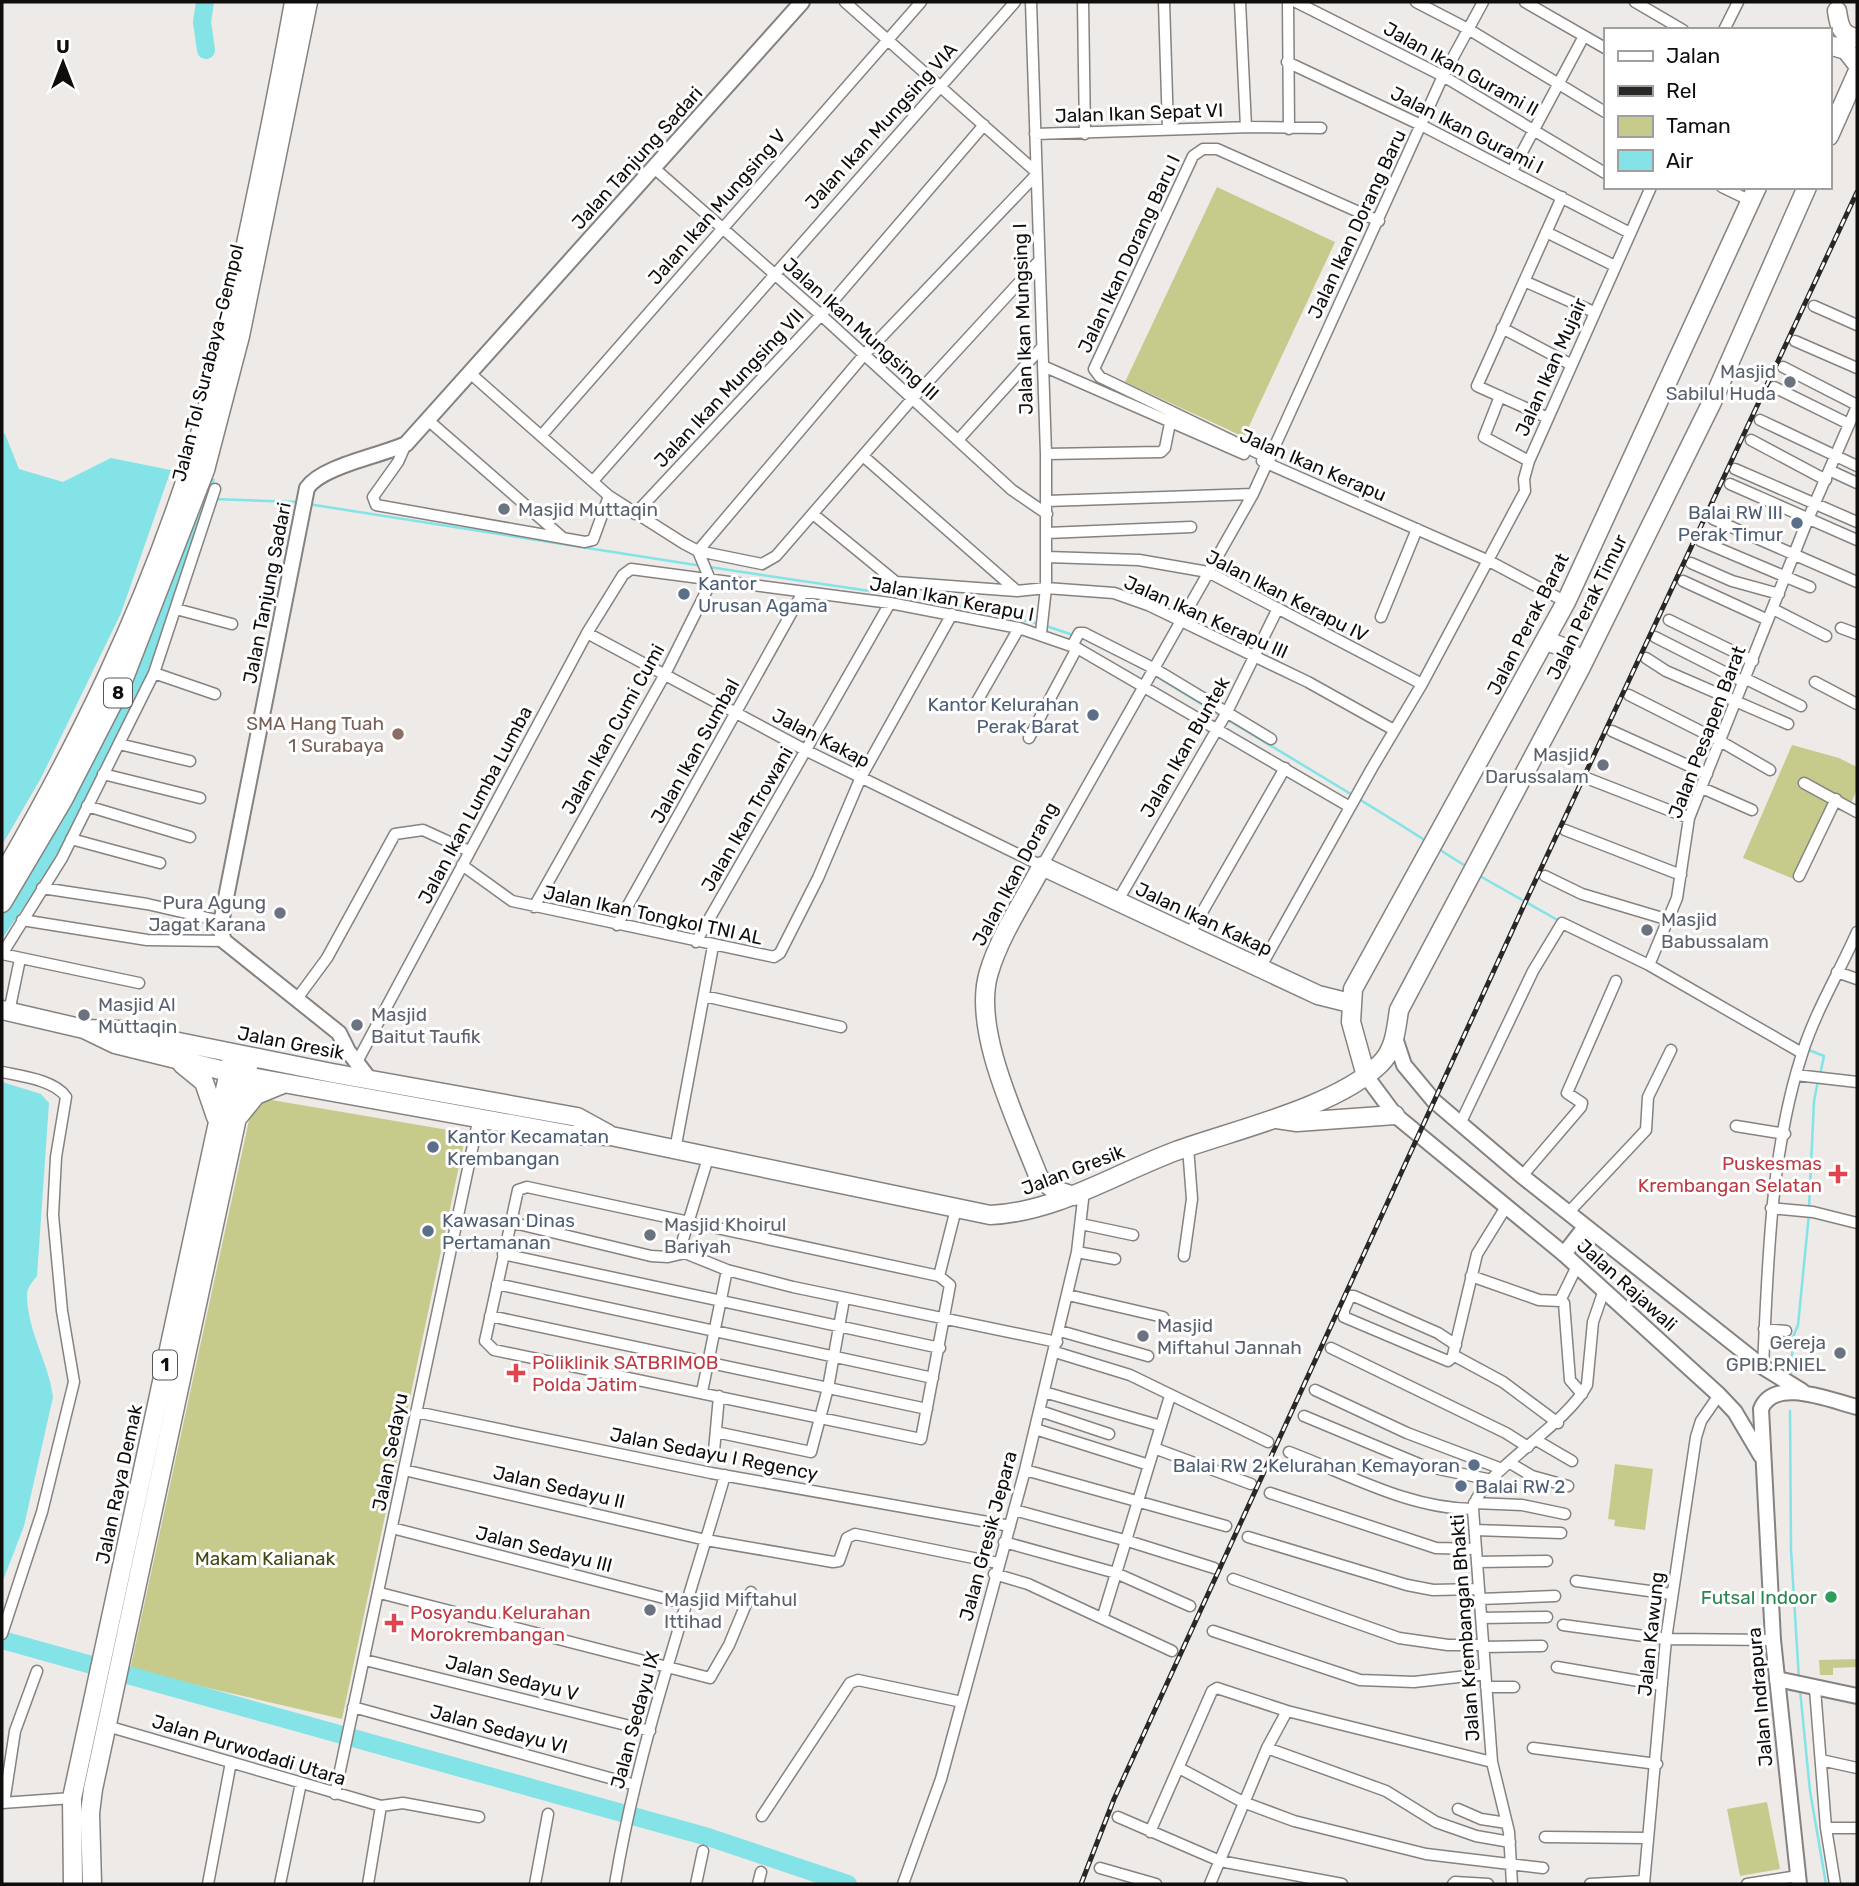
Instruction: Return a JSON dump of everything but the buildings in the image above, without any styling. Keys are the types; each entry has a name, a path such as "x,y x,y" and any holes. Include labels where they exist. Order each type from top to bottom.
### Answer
{"highway":[{"name":"Jalan Tol Surabaya–Gempol","path":"2,876 62,772 106,684 198,468 271,126 294,2"},
{"name":"Jalan Tol Surabaya–Gempol","path":"2,903 57,811 119,691 198,468 240,336 308,2"},
{"path":"1830,28 1839,7"},
{"path":"1839,7 1840,29 1850,37 1857,38"},
{"path":"1831,46 1846,50 1857,64"},
{"path":"1831,132 1857,73"},
{"name":"Jalan Perak Timur","path":"1395,1038 1399,1010 1581,667 1712,402 1806,189"},
{"name":"Jalan Perak Barat","path":"1350,1003 1353,989 1566,602 1754,194"},
{"path":"1545,642 1566,648 1577,656 1581,667"},
{"name":"Jalan Ikan Kakap","path":"1042,866 1318,995 1350,1003"},
{"name":"Jalan Ikan Dorang","path":"1039,1178 985,1027 984,1000 996,954 1042,866"},
{"path":"1350,1003 1351,1022 1366,1076"},
{"name":"Jalan Gresik","path":"5,1011 83,1029 119,1030 332,1073 578,1117 611,1136"},
{"name":"Jalan Gresik","path":"83,1029 106,1041 237,1074 572,1135 611,1136 990,1215 1023,1212 1079,1193 1188,1147 1273,1118 1366,1076 1383,1062 1395,1038"},
{"name":"Jalan Raya Demak","path":"92,1884 90,1813 120,1664 127,1589 241,1055"},
{"path":"177,1061 196,1072 226,1122 256,1095 286,1083"},
{"path":"1273,1118 1297,1122 1395,1115"},
{"path":"1023,1212 1035,1196 1039,1178 1055,1190 1079,1193"},
{"name":"Jalan Raya Demak","path":"73,1884 72,1798 101,1659 127,1589"}],"main road":[{"name":"Jalan Tanjung Sadari","path":"224,942 221,921 307,488 318,475 406,444 802,2"},
{"path":"224,942 339,1033 370,1080"},
{"name":"Jalan Rajawali","path":"1395,1038 1404,1065 1417,1083 1460,1124 1585,1227 1763,1367 1809,1395"},
{"path":"332,1073 353,1057"},
{"name":"Jalan Rajawali","path":"1366,1076 1395,1115 1564,1254 1719,1395 1735,1412 1764,1464"},
{"path":"1564,1254 1585,1227"},
{"name":"Jalan Rajawali","path":"1764,1464 1761,1418 1763,1405 1777,1393 1809,1395 1857,1407"},
{"name":"Jalan Indrapura","path":"1764,1464 1773,1640 1799,1880"},
{"path":"1777,1679 1857,1696"}],"street":[{"path":"698,552 864,355 1035,174 845,2"},
{"name":"Jalan Ikan Mungsing V","path":"541,436 921,2"},
{"name":"Jalan Ikan Mungsing VIA","path":"593,481 773,273 1015,2"},
{"name":"Jalan Ikan Mungsing I","path":"1031,2 1046,454 1046,588 1042,629"},
{"path":"1083,2 1085,134"},
{"path":"1164,2 1168,129"},
{"name":"Jalan Ikan Sepat VI","path":"1035,134 1246,127 1240,2"},
{"path":"1288,2 1289,129"},
{"name":"Jalan Ikan Gurami II","path":"1296,2 1443,76 1604,172"},
{"path":"1416,2 1468,29 1604,111"},
{"name":"Jalan Ikan Dorang Baru","path":"1269,461 1443,76 1483,2"},
{"path":"1525,2 1604,47"},
{"path":"1635,2 1680,28"},
{"path":"1725,28 1738,2"},
{"path":"1512,171 1584,36"},
{"name":"Jalan Ikan Gurami I","path":"1287,62 1421,124 1630,233"},
{"name":"Jalan Ikan Mungsing VII","path":"635,514 821,315 984,125"},
{"path":"1246,127 1321,128"},
{"name":"Jalan Ikan Dorang Baru I","path":"1269,461 1100,377 1094,369 1193,156 1203,149 1217,149 1379,221"},
{"name":"Jalan Ikan Mungsing III","path":"654,168 959,439 1012,490 1046,514"},
{"name":"Jalan Ikan Mujair","path":"1489,561 1525,491 1524,479 1529,461 1650,189"},
{"path":"1731,189 1754,194"},
{"path":"1548,418 1477,386 1562,197"},
{"path":"1546,232 1615,266"},
{"path":"471,374 609,496 635,514 698,552 769,563 912,399 1038,262"},
{"path":"1524,281 1594,312"},
{"path":"1814,306 1857,325"},
{"path":"1502,328 1570,364"},
{"path":"1795,341 1857,368"},
{"path":"959,439 1042,347"},
{"name":"Jalan Ikan Kerapu","path":"1043,366 1170,423 1269,461 1489,561 1566,602"},
{"path":"1783,367 1857,408"},
{"path":"1774,387 1849,424"},
{"path":"1500,396 1484,437 1529,461"},
{"name":"Jalan Pesapen Barat","path":"1649,965 1669,920 1681,875 1689,818 1808,519 1857,408"},
{"path":"1760,420 1857,466"},
{"path":"429,421 563,539"},
{"path":"1046,454 1161,452 1165,448 1170,423"},
{"path":"1751,440 1828,475 1857,483"},
{"path":"406,444 398,462 373,497 376,505 585,542 593,540 609,496"},
{"path":"863,456 1017,591"},
{"path":"1154,670 1269,461"},
{"path":"1735,469 1817,502 1857,522"},
{"path":"1730,484 1857,540"},
{"path":"1046,500 1253,494"},
{"path":"139,983 2,954 71,839 154,673 213,495"},
{"name":"Jalan Ikan Kerapu III","path":"813,514 896,582 1017,591 1046,588 1114,593 1308,682 1394,730"},
{"path":"1713,519 1795,552 1857,582"},
{"path":"1046,533 1191,527"},
{"path":"1381,617 1417,529"},
{"path":"1702,541 1810,587"},
{"path":"698,552 710,581"},
{"name":"Jalan Ikan Kerapu IV","path":"1046,556 1139,560 1208,572 1422,684"},
{"path":"1260,968 1489,561"},
{"path":"1691,563 1779,594"},
{"name":"Jalan Ikan Kerapu I","path":"631,569 641,568 802,594 890,603 1018,628 1042,629 1144,685 1221,720 1285,768 1353,802"},
{"name":"Jalan Ikan Lumba Lumba","path":"353,1057 587,634 623,575 631,569"},
{"name":"Jalan Ikan Cumi Cumi","path":"534,907 664,676 710,581"},
{"path":"1683,581 1768,620"},
{"name":"Jalan Ikan Sumbal","path":"617,925 737,715 802,594"},
{"name":"Jalan Ikan Trowani","path":"696,942 890,603"},
{"name":"Jalan Ikan Buntek","path":"1117,902 1221,720 1278,608"},
{"path":"176,609 232,624"},
{"path":"1773,610 1826,636"},
{"name":"Jalan Ikan Tongkol TNI AL","path":"462,864 512,901 767,958 780,953 818,878 861,778 952,614"},
{"path":"1669,620 1753,661"},
{"path":"976,703 1018,628"},
{"path":"1841,628 1857,634"},
{"path":"1030,738 1079,633 1084,633 1154,670 1221,720 1271,739"},
{"name":"Jalan Kakap","path":"587,634 807,751 1042,866"},
{"path":"1655,637 1801,706"},
{"path":"1646,658 1666,671 1738,700 1787,724"},
{"name":"Jalan Ikan Dorang","path":"1042,866 1154,670"},
{"path":"154,673 215,694"},
{"path":"1815,682 1857,704"},
{"path":"1629,695 1720,741 1770,770"},
{"path":"1612,731 1707,774"},
{"path":"119,744 190,761"},
{"path":"1189,935 1285,768"},
{"path":"103,774 200,798"},
{"path":"1589,779 1689,818"},
{"path":"1804,783 1857,812"},
{"path":"1702,788 1752,810"},
{"path":"1799,876 1836,799"},
{"path":"87,806 190,837"},
{"path":"296,1000 327,958 395,834 423,830 469,851"},
{"path":"1565,830 1681,875"},
{"path":"71,839 160,863"},
{"path":"1545,876 1582,894 1669,920"},
{"path":"43,888 158,906 221,921"},
{"path":"22,920 147,940 224,942"},
{"path":"1460,1124 1534,971 1563,923 1649,965 1804,1048"},
{"path":"1763,1367 1771,1208 1785,1134 1804,1048 1837,972 1855,945 1857,932"},
{"path":"675,1150 713,946"},
{"path":"5,1011 20,959"},
{"path":"1837,972 1857,979"},
{"path":"1522,1176 1581,1107 1582,1103 1567,1093 1616,981"},
{"path":"704,996 841,1027"},
{"path":"1568,1213 1647,1130 1648,1097 1671,1050"},
{"path":"2,1072 47,1084 61,1090 66,1097 57,1157 53,1215 62,1311 75,1372 43,1512 3,1630"},
{"path":"1799,1074 1857,1082"},
{"name":"Jalan Sedayu","path":"335,1794 380,1593 479,1116"},
{"path":"1736,1126 1785,1134"},
{"path":"1184,1256 1192,1199 1188,1147"},
{"path":"685,1254 681,1246 708,1158"},
{"path":"527,1187 687,1222 939,1276 950,1286 921,1439 494,1350 485,1342 518,1190 527,1187"},
{"name":"Jalan Gresik Jepara","path":"903,1884 941,1779 994,1574 1025,1470 1077,1252 1081,1224 1079,1193"},
{"path":"1506,1207 1477,1254 1454,1351 1448,1361 1345,1317 1343,1312 1350,1296 1438,1334 1454,1351 1503,1382 1558,1423"},
{"path":"1771,1208 1813,1212 1857,1223"},
{"path":"939,1276 956,1209"},
{"path":"510,1222 650,1256 685,1254 727,1270 793,1287 944,1317 1056,1347 1130,1375 1268,1442"},
{"path":"1081,1224 1133,1235"},
{"path":"1077,1252 1115,1259"},
{"path":"503,1254 720,1303 940,1348"},
{"path":"1560,1301 1577,1266"},
{"path":"702,1392 727,1270"},
{"path":"1471,1276 1539,1300 1564,1303 1570,1380 1582,1394"},
{"path":"497,1284 933,1378"},
{"name":"Jalan Krembangan Bhakti","path":"1512,1884 1507,1823 1492,1762 1473,1506 1492,1480 1558,1423 1582,1394 1587,1385 1593,1322 1604,1290"},
{"path":"1068,1295 1163,1317"},
{"path":"716,1432 811,1452 828,1388 831,1356 843,1305"},
{"path":"490,1316 927,1409"},
{"path":"1764,1329 1786,1331"},
{"path":"1060,1331 1148,1356"},
{"path":"1331,1348 1572,1461"},
{"path":"1315,1390 1407,1433 1568,1486"},
{"path":"1044,1392 1161,1426"},
{"path":"714,1451 719,1395"},
{"name":"Jalan Kawung","path":"1644,1883 1671,1594 1696,1437 1701,1421 1719,1395"},
{"path":"1103,1616 1170,1396"},
{"path":"1040,1410 1109,1434"},
{"name":"Jalan Sedayu I Regency","path":"416,1412 725,1475 1008,1525"},
{"path":"1304,1416 1424,1466 1492,1480"},
{"path":"1035,1429 1149,1465"},
{"path":"1154,1448 1251,1484"},
{"path":"1289,1451 1410,1499 1444,1509 1522,1505 1565,1514"},
{"name":"Jalan Sedayu II","path":"404,1470 706,1540 837,1563 847,1538 855,1534 998,1563"},
{"path":"1025,1470 1139,1499 1226,1526"},
{"name":"Jalan Sedayu IX","path":"615,1884 628,1814 666,1667 725,1475"},
{"path":"1270,1493 1436,1548 1476,1549"},
{"path":"1014,1510 1214,1568"},
{"name":"Jalan Sedayu III","path":"392,1528 687,1604"},
{"path":"1475,1530 1561,1532"},
{"path":"1248,1537 1408,1586 1479,1594 1555,1596"},
{"path":"1004,1542 1116,1573 1190,1606"},
{"path":"1477,1562 1547,1561"},
{"path":"994,1574 1028,1584 1103,1616 1172,1651"},
{"path":"1233,1578 1399,1638 1448,1645 1542,1646"},
{"path":"1576,1581 1671,1594"},
{"path":"380,1593 711,1677 740,1622 751,1592"},
{"path":"1481,1618 1547,1617"},
{"path":"1563,1625 1666,1639 1773,1640"},
{"path":"1213,1631 1360,1681 1414,1682 1485,1674"},
{"name":"Jalan Sedayu V","path":"365,1660 650,1731"},
{"path":"1558,1667 1662,1685"},
{"path":"37,1671 15,1731 3,1803 72,1798"},
{"path":"762,1816 850,1683 858,1681 962,1702"},
{"path":"1805,1686 1821,1760 1826,1828 1835,1884"},
{"path":"1486,1687 1514,1687"},
{"path":"1150,1832 1212,1691 1217,1688 1287,1711 1492,1762"},
{"name":"Jalan Sedayu VI","path":"353,1707 635,1785"},
{"path":"1210,1884 1267,1748 1287,1711"},
{"name":"Jalan Purwodadi Utara","path":"107,1726 335,1794 382,1805 403,1803 479,1817"},
{"path":"2,1733 15,1731"},
{"path":"1267,1748 1386,1791 1436,1822 1476,1836 1510,1842"},
{"path":"1532,1748 1657,1764"},
{"path":"1821,1760 1857,1768"},
{"path":"208,1884 232,1762"},
{"path":"1178,1768 1243,1802 1294,1821 1426,1854 1543,1868"},
{"path":"280,1884 301,1783"},
{"path":"368,1884 382,1805"},
{"path":"1458,1809 1481,1819 1507,1823"},
{"path":"534,1884 548,1814"},
{"path":"1118,1817 1220,1861 1342,1884"},
{"path":"1826,1828 1857,1828"},
{"path":"1545,1837 1647,1838"},
{"path":"696,1884 703,1851"},
{"path":"1100,1868 1156,1884"},
{"path":"758,1884 761,1872"},
{"path":"1747,1884 1799,1880"},
{"path":"1590,1884 1644,1883"},
{"path":"1453,1884 1488,1884"}],"green space":[{"path":"1217,187 1335,242 1244,437 1125,382"},
{"path":"1792,745 1839,758 1857,767 1857,789 1847,813 1831,808 1794,879 1743,858"},
{"name":"Makam Kalianak","path":"254,1097 466,1133 342,1719 130,1670"},
{"path":"1615,1464 1653,1469 1645,1530 1614,1526 1615,1520 1608,1519"},
{"path":"1857,1659 1857,1667 1833,1668 1833,1675 1820,1675 1819,1660"},
{"path":"1767,1802 1780,1869 1740,1876 1727,1809"}],"water":[{"path":"2,433 5,434 19,469 63,482 111,458 215,479 154,669 49,869 2,939"},
{"path":"2,1082 41,1094 49,1103 37,1276 27,1295 30,1321 53,1397 24,1526 2,1583"}],"pier":[{"path":"172,467 206,478 154,626 126,689 2,913 2,845 41,778 121,613"}],"waterway":[{"path":"205,2 202,22 206,50"},
{"path":"213,499 298,502"},
{"path":"308,504 702,566"},
{"path":"709,567 937,601 1040,624"},
{"path":"1046,626 1073,635"},
{"path":"1154,675 1426,841"},
{"path":"1437,848 1467,867"},
{"path":"1478,875 1561,922"},
{"path":"1806,1049 1824,1056 1820,1075"},
{"path":"1809,1207 1814,1101 1818,1081"},
{"path":"1791,1377 1793,1337 1798,1325 1809,1214"},
{"path":"1790,1411 1791,1549 1799,1680"},
{"path":"2,1640 708,1837 848,1884"},
{"path":"1800,1690 1810,1791 1826,1884"}],"railway":[{"path":"1081,1884 1114,1799 1524,905 1857,192"}],"place":[{"name":"Masjid Sabilul Huda","path":"1790,382"},
{"name":"Masjid Muttaqin","path":"504,509"},
{"name":"Balai RW III Perak Timur","path":"1797,523"},
{"name":"Kantor Urusan Agama","path":"684,594"},
{"name":"Kantor Kelurahan Perak Barat","path":"1093,715"},
{"name":"SMA Hang Tuah 1 Surabaya","path":"398,734"},
{"name":"Masjid Darussalam","path":"1603,765"},
{"name":"Pura Agung Jagat Karana","path":"280,913"},
{"name":"Masjid Babussalam","path":"1647,930"},
{"name":"Masjid Al Muttaqin","path":"84,1015"},
{"name":"Masjid Baitut Taufik","path":"357,1025"},
{"name":"Kantor Kecamatan Krembangan","path":"433,1147"},
{"name":"Puskesmas Krembangan Selatan","path":"1838,1174"},
{"name":"Kawasan Dinas Pertamanan","path":"428,1231"},
{"name":"Masjid Khoirul Bariyah","path":"650,1235"},
{"name":"Masjid Miftahul Jannah","path":"1143,1336"},
{"name":"Gereja GPIB.PNIEL","path":"1840,1353"},
{"name":"Poliklinik SATBRIMOB Polda Jatim","path":"516,1373"},
{"name":"Balai RW 2 Kelurahan Kemayoran","path":"1474,1465"},
{"name":"Balai RW 2","path":"1461,1486"},
{"name":"Futsal Indoor","path":"1831,1597"},
{"name":"Masjid Miftahul Ittihad","path":"650,1610"},
{"name":"Posyandu Kelurahan Morokrembangan","path":"394,1623"}]}
